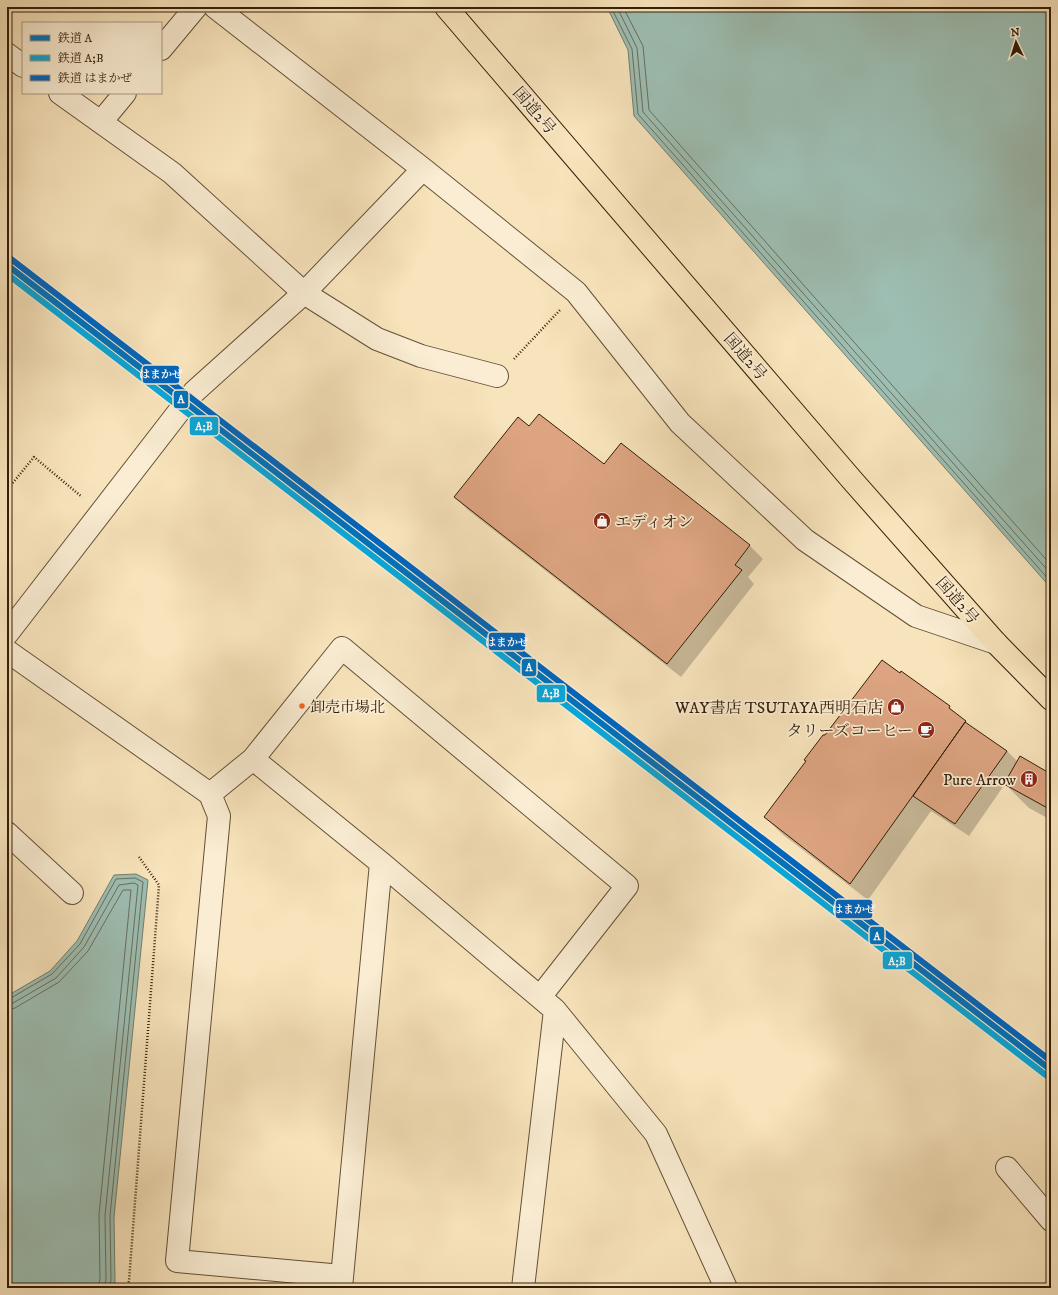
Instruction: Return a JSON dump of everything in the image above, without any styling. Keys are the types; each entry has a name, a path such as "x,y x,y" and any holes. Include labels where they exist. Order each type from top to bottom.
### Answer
{"highway":[{"name":"国道2号","path":"446,7 852,480 996,643 1051,699"}],"street":[{"path":"162,48 196,7"},
{"path":"215,7 423,169 576,292 680,423 805,540 916,616 996,643"},
{"path":"7,54 22,65"},
{"path":"61,94 172,173 304,293 377,339 421,356 497,376"},
{"path":"101,122 124,94"},
{"path":"7,634 194,392 304,293 423,169"},
{"path":"210,794 253,759 342,648 627,886 548,1003 523,1288"},
{"path":"7,651 210,794 219,816 177,1261 342,1282 381,863"},
{"path":"253,759 381,863 548,1003 656,1134 726,1288"},
{"path":"7,833 72,893"},
{"path":"1007,1168 1051,1220"}],"path":[{"path":"497,376 576,292"},
{"path":"7,490 34,457 101,512"},
{"path":"127,1288 129,1281 159,885 139,857"}],"water":[{"path":"607,7 1051,7 1051,588 634,116 628,50"},
{"path":"136,874 148,880 114,1217 115,1282 112,1288 7,1288 7,996 50,971 77,941 114,875"}],"building":[{"name":"エディオン","path":"539,414 604,464 621,443 750,545 735,565 742,570 667,664 454,497 518,417 529,426"},
{"path":"882,660 900,673 901,671 950,706 949,708 966,721 850,884 764,817 806,761 804,760"},
{"path":"965,722 1007,751 955,824 913,796"},
{"name":"Pure Arrow","path":"1020,756 1051,774 1051,810 1004,784"}],"rail line":[{"name":"はまかぜ","path":"11,259 1051,1061"},
{"name":"A","path":"7,265 1051,1070"},
{"name":"A;B","path":"7,274 1047,1076"}],"place":[{"name":"エディオン","path":"602,521"},
{"name":"卸売市場北","path":"302,706"},
{"name":"WAY書店 TSUTAYA西明石店","path":"896,707"},
{"name":"タリーズコーヒー","path":"926,730"},
{"name":"Pure Arrow","path":"1029,779"}]}
